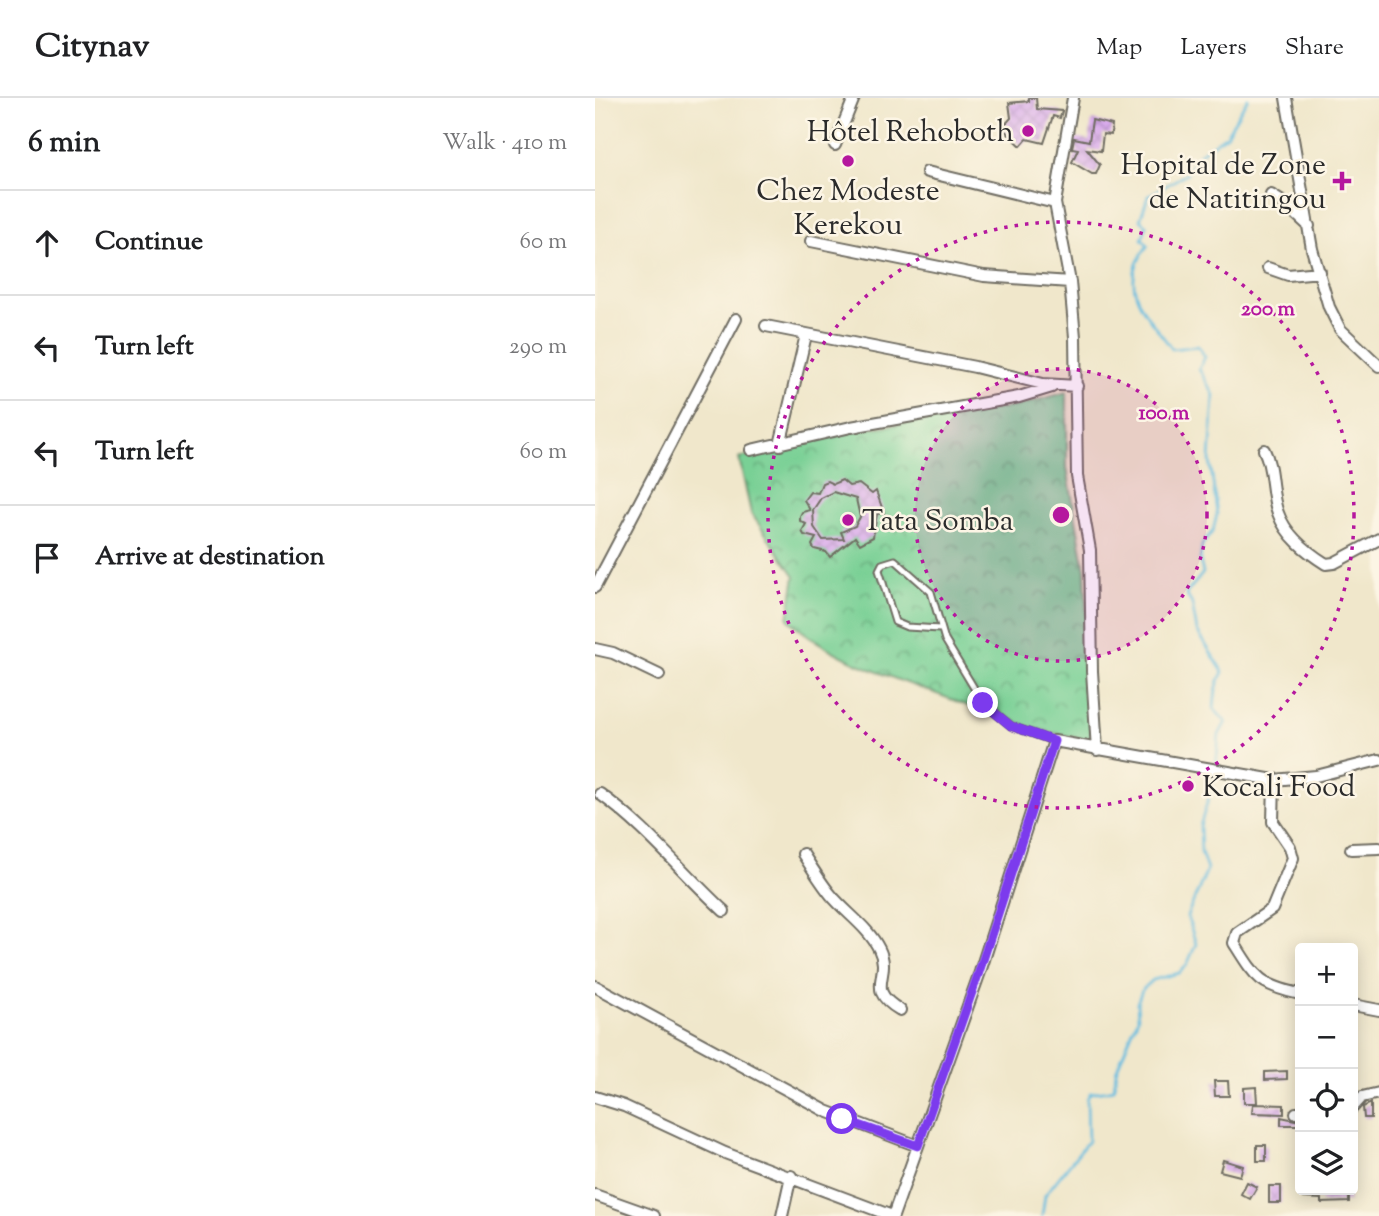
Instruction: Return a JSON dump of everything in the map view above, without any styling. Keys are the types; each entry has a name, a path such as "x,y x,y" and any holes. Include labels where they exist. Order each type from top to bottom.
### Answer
{"street":[{"path":"835,145 854,98"},
{"path":"1073,98 1055,203 1070,282 1077,386 1077,476 1090,550 1092,671 1097,750"},
{"path":"1286,98 1309,226 1329,307 1340,329 1379,366"},
{"path":"927,172 1055,203"},
{"path":"1271,195 1309,226"},
{"path":"811,241 983,276 1070,282"},
{"path":"1268,268 1288,275 1320,272"},
{"path":"595,587 736,319"},
{"path":"766,326 975,367 1054,386 1077,386"},
{"path":"780,445 806,335"},
{"path":"751,450 851,427 1019,397 1054,386"},
{"path":"1264,450 1273,472 1277,513 1295,541 1307,551 1326,564 1334,563 1379,538"},
{"path":"595,649 622,657 659,675"},
{"path":"595,1097 624,1106 725,1153 893,1216 979,972 1054,741 1275,780 1316,776 1379,760"},
{"path":"1275,780 1273,822 1290,847 1293,858 1272,909 1237,933 1234,943 1251,970 1266,984 1295,993"},
{"path":"600,794 634,820 681,872 724,911"},
{"path":"1351,849 1379,848"},
{"path":"803,854 831,895 873,939 883,960 879,986 881,995 900,1010"},
{"path":"595,986 826,1111 918,1146"},
{"path":"1358,1006 1379,1010"},
{"path":"1358,1101 1362,1097 1379,1093"},
{"path":"782,1216 791,1176"},
{"path":"595,1195 654,1216"}],"lane":[{"path":"940,629 907,627 895,622 879,570 882,564 895,560 931,592 940,629 969,686 990,711 1011,726 1054,741"}],"green space":[{"path":"1067,392 1067,468 1085,570 1091,741 1022,724 998,711 988,701 973,708 876,671 830,649 788,619 795,576 751,513 739,458 860,430 1017,406"}],"building":[{"path":"1029,98 1036,98 1037,109 1062,111 1060,118 1053,116 1044,143 1027,139 1021,146 1002,128 1011,118 1009,103 1029,101"},
{"path":"1092,120 1112,125 1111,135 1103,134 1101,151 1087,149 1100,165 1096,174 1072,162 1078,149 1072,148 1074,138 1089,141"},
{"path":"842,480 849,486 859,484 872,494 876,491 884,513 877,514 873,537 860,544 855,537 830,557 826,552 814,549 812,545 816,538 804,535 802,531 806,524 800,521 800,516 802,512 810,510 804,500 810,492 818,493 822,483 827,481 833,484","holes":["833,492 856,499 860,517 855,526 841,532 844,539 823,540 814,527 813,510 821,498"]},
{"path":"1287,1071 1287,1079 1265,1080 1265,1072"},
{"path":"1214,1081 1228,1081 1229,1096 1215,1096"},
{"path":"1256,1087 1257,1103 1244,1103 1244,1088"},
{"path":"1371,1103 1371,1118 1364,1118 1363,1107"},
{"path":"1253,1104 1284,1105 1284,1114 1252,1113"},
{"path":"1281,1117 1295,1120 1295,1125 1281,1125"},
{"path":"1257,1145 1266,1145 1266,1161 1257,1161"},
{"path":"1223,1160 1243,1166 1240,1176 1220,1171"},
{"path":"1247,1182 1257,1187 1250,1199 1241,1194"},
{"path":"1269,1186 1281,1186 1281,1203 1269,1203"},
{"path":"1303,1195 1349,1195 1349,1202 1321,1203 1321,1199 1303,1198"}],"waterway":[{"path":"1216,767 1219,735 1226,722 1214,709 1216,690 1223,672 1197,631 1192,604 1186,594 1203,573 1200,561 1202,545 1213,531 1217,514 1210,460 1214,395 1199,369 1205,357 1198,346 1172,349 1144,311 1134,287 1134,274 1138,260 1148,245 1142,239 1147,225 1140,220 1148,196 1186,174 1199,154 1226,135 1248,98"},
{"path":"1042,1216 1045,1195 1088,1141 1087,1099 1090,1093 1114,1089 1116,1071 1138,1018 1137,1003 1142,990 1153,980 1179,973 1187,965 1196,944 1187,916 1207,870 1201,852 1200,826 1216,774"}],"place":[{"name":"Hôtel Rehoboth","path":"1028,131"},
{"name":"Chez Modeste Kerekou","path":"848,161"},
{"name":"Hopital de Zone de Natitingou","path":"1342,181"},
{"name":"Tata Somba","path":"848,520"},
{"name":"Kocali Food","path":"1188,786"}],"route":[{"path":"842,1119 918,1146 979,972 1054,741 1011,726 983,703"}]}
